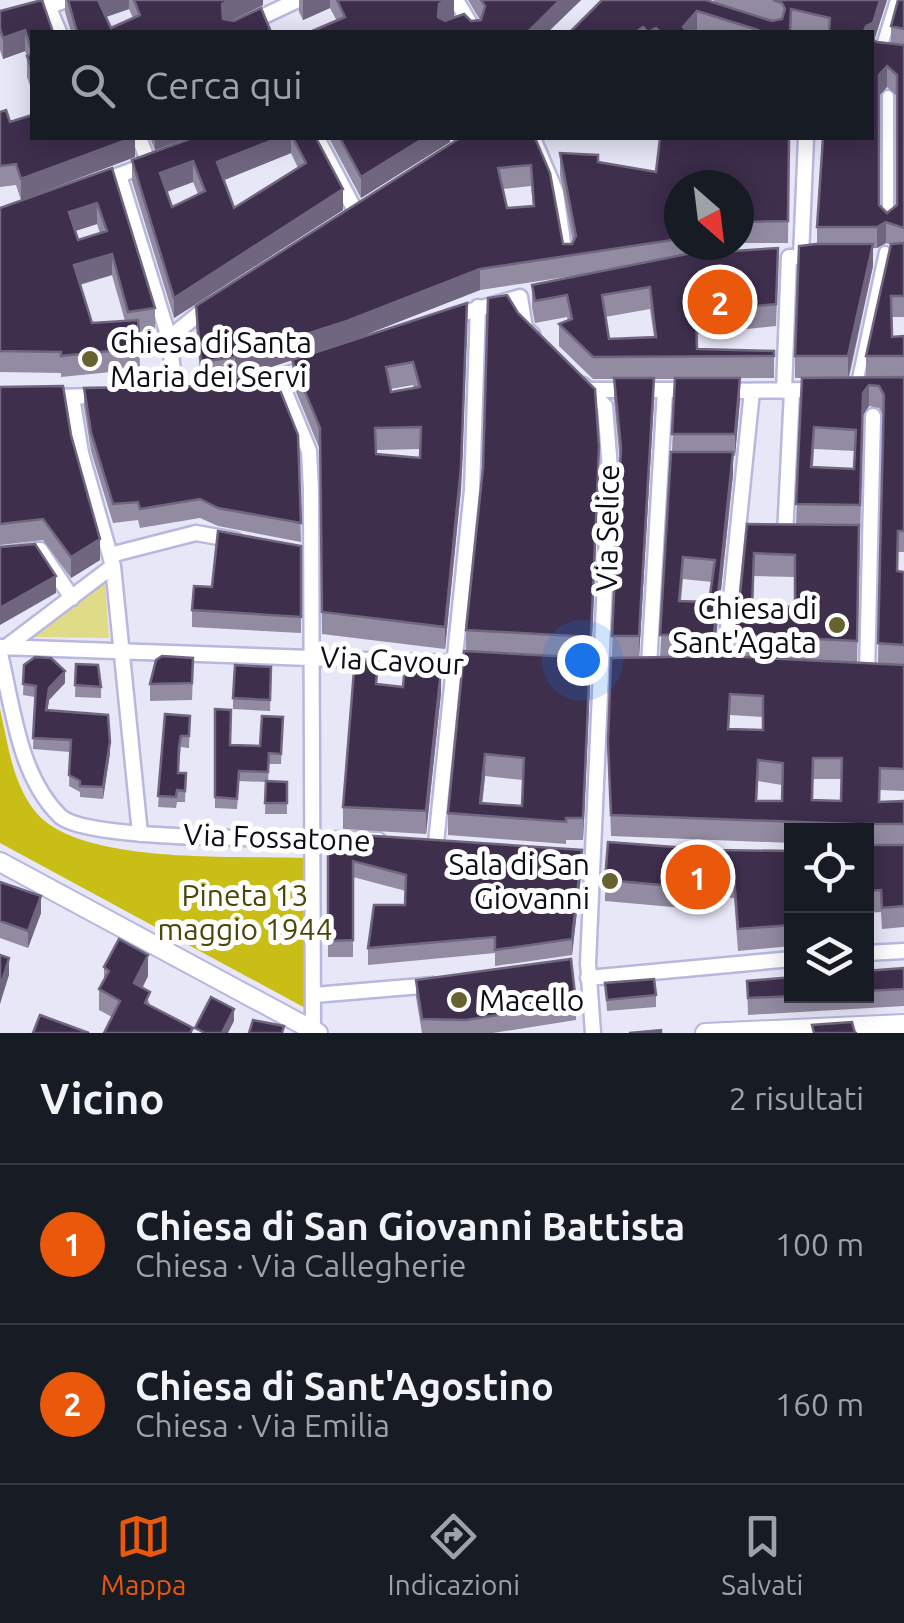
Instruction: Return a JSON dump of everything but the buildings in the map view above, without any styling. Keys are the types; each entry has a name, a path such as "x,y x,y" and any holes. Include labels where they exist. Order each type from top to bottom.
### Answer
{"street":[{"path":"0,26 66,0"},
{"path":"234,30 298,0"},
{"path":"456,0 466,27"},
{"path":"882,57 896,0"},
{"path":"48,6 58,30"},
{"path":"888,96 888,226"},
{"path":"141,140 150,163"},
{"path":"318,140 357,214"},
{"path":"536,140 558,192 567,258"},
{"path":"771,535 788,391 806,140"},
{"path":"85,188 166,157"},
{"path":"119,175 182,394 160,395"},
{"path":"343,221 372,204"},
{"path":"856,389 884,255"},
{"path":"772,259 817,257"},
{"path":"867,258 904,257"},
{"path":"442,320 478,307 537,294"},
{"path":"520,297 525,328 539,341"},
{"path":"169,338 220,298"},
{"path":"436,843 472,490 478,307"},
{"path":"251,386 315,365"},
{"name":"Via Selice","path":"566,368 605,406 619,668 594,852 588,970 593,1033"},
{"path":"0,862 315,1032 316,837 308,452 279,378"},
{"path":"589,390 874,390"},
{"path":"665,390 662,465 619,668 668,666"},
{"path":"724,666 752,391"},
{"path":"36,398 126,396"},
{"path":"72,397 81,453 112,561 140,834"},
{"path":"867,675 873,416"},
{"path":"662,465 679,465"},
{"path":"730,465 747,465"},
{"path":"2,649 72,598 112,561 196,533 252,543"},
{"path":"738,535 802,535"},
{"path":"855,536 872,537"},
{"path":"0,555 40,550 72,598"},
{"path":"290,550 309,554"},
{"name":"Via Cavour","path":"2,649 310,656 489,665"},
{"name":"Via Fossatone","path":"2,649 29,772 64,820 95,830 140,834 402,841"},
{"path":"705,666 742,668"},
{"path":"849,674 886,676"},
{"path":"419,842 456,845"},
{"path":"573,855 615,847"},
{"path":"874,953 904,951"},
{"path":"569,966 588,970 784,960"},
{"path":"314,995 454,983"},
{"path":"705,1033 904,1024"}],"shaded area":[{"path":"105,583 109,638 35,637 35,631"}],"green space":[{"name":"Pineta 13 maggio 1944","path":"0,709 21,787 34,810 55,828 84,841 160,854 305,858 307,1009 0,843"}],"place":[{"name":"Chiesa di Sant'Agostino","path":"720,302"},
{"name":"Chiesa di Santa Maria dei Servi","path":"90,359"},
{"name":"Chiesa di Sant'Agata","path":"837,625"},
{"name":"Chiesa di San Giovanni Battista","path":"698,877"},
{"name":"Sala di San Giovanni","path":"610,881"},
{"name":"Macello","path":"459,1000"}]}
